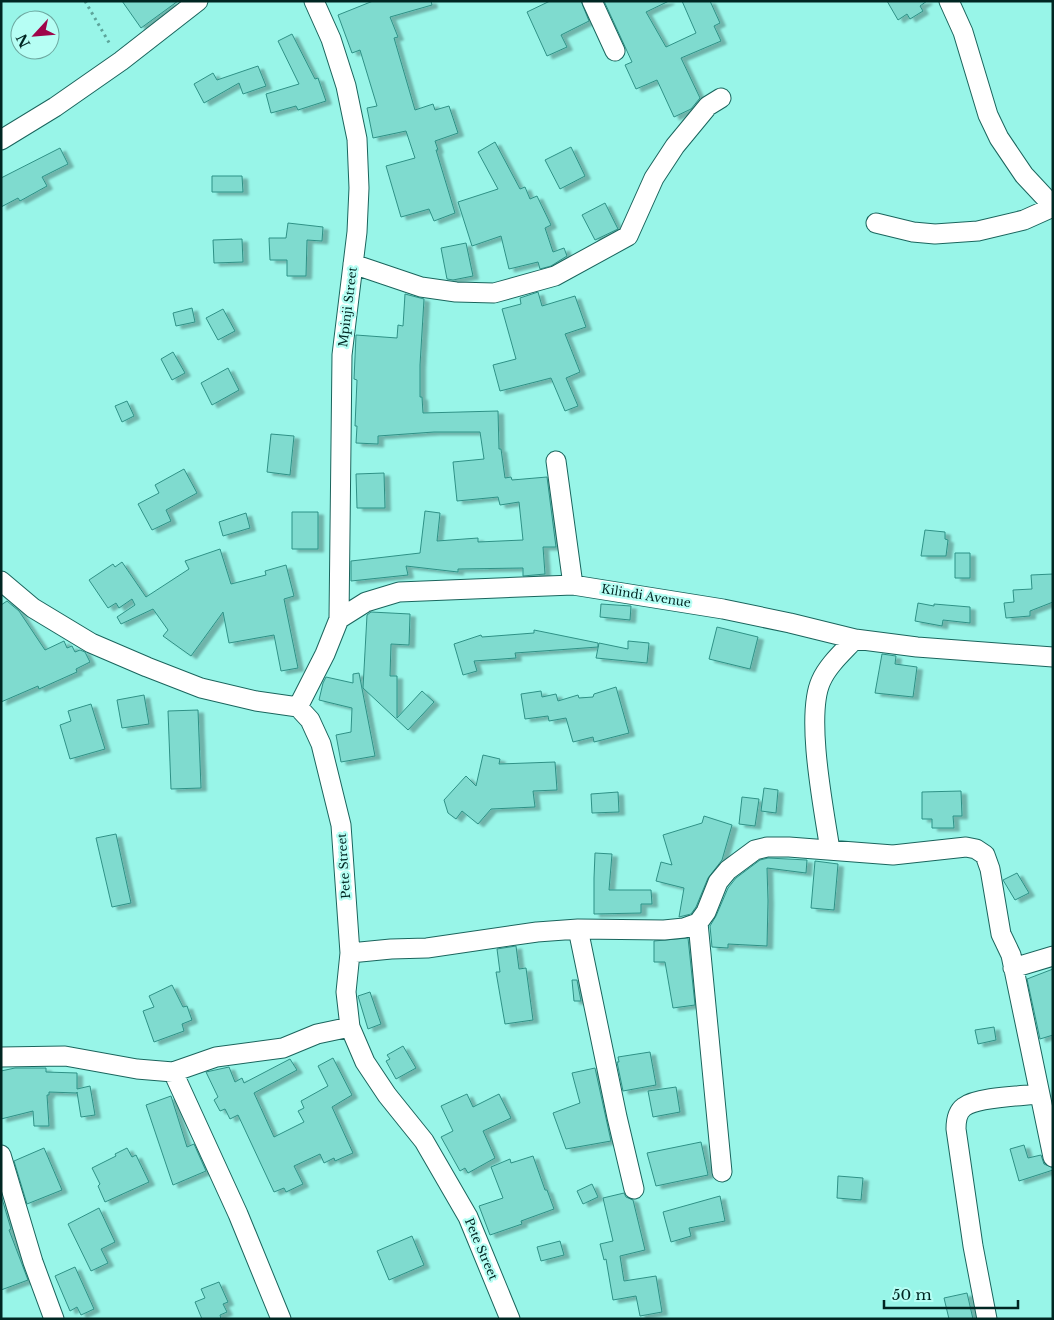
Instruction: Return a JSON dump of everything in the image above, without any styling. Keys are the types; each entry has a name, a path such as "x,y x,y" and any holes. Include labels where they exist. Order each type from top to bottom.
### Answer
{"street":[{"path":"1,140 55,107 120,62 198,1"},
{"name":"Mpinji Street","path":"314,1 331,39 346,86 357,139 357,232 342,355 339,619"},
{"path":"592,1 615,51"},
{"path":"876,223 913,232 935,234 978,230 1024,220 1053,206 1024,175 999,138 988,115 963,32 949,1"},
{"path":"353,264 421,287 456,292 494,293 555,276 628,236 654,178 675,146 708,106 722,98"},
{"path":"556,461 573,585"},
{"path":"1,582 34,608 91,643 147,667 201,688 256,701 298,706 339,619"},
{"name":"Kilindi Avenue","path":"339,619 366,602 399,592 573,585 723,609 790,623 854,640 917,647 1053,657"},
{"path":"830,850 815,726 816,699 821,681 834,661 854,640"},
{"name":"Pete Street","path":"298,706 310,720 321,744 341,825 350,953 346,992 350,1027 365,1062 424,1141 468,1217 510,1319"},
{"path":"722,1172 698,924 706,912 718,882 728,870 754,850 767,847 892,855 966,847 976,849 985,856 990,869 1001,934 1011,955 1013,968 1045,1074 1039,1094 1053,1157"},
{"path":"350,953 427,948 537,932 578,929 664,930 684,928 698,924"},
{"path":"578,929 615,1108 634,1189"},
{"path":"1013,968 1053,956"},
{"path":"1,1057 65,1056 137,1069 173,1072 216,1057 282,1048 317,1034 350,1027"},
{"path":"173,1072 238,1214 282,1319"},
{"path":"987,1319 973,1246 956,1129 956,1117 963,1108 979,1100 1039,1094"},
{"path":"1,1155 33,1262 54,1319"}],"path":[{"path":"84,1 120,62"}],"building":[{"path":"122,1 178,1 141,28"},
{"path":"373,1 431,1 432,5 390,17 398,37 394,38 415,110 433,104 435,110 449,106 458,133 435,141 455,213 434,221 429,209 401,217 386,166 415,158 406,131 373,138 367,108 377,106 360,50 352,53 338,15"},
{"path":"550,1 581,1 589,21 561,35 567,47 547,56 527,12"},
{"path":"604,1 669,1 646,12 666,47 696,33 682,1 710,1 720,23 714,26 721,41 681,58 700,98 691,109 674,117 657,80 636,89 625,65 632,62"},
{"path":"887,1 927,1 920,6 923,11 910,19 907,14 898,20"},
{"path":"292,34 315,79 318,78 326,101 298,110 296,106 271,113 266,94 299,84 278,41"},
{"path":"258,66 266,86 243,94 239,83 204,103 194,84 213,73 217,80"},
{"path":"495,142 520,189 525,187 530,199 537,196 551,225 545,228 553,252 564,248 567,256 551,266 540,269 538,262 509,269 501,236 472,246 458,202 498,189 478,152"},
{"path":"571,147 585,176 560,189 545,160"},
{"path":"60,148 68,164 42,177 47,186 20,201 18,198 1,207 1,178"},
{"path":"212,176 242,176 243,192 212,192"},
{"path":"605,203 618,229 595,240 582,215"},
{"path":"288,223 323,227 322,241 307,240 306,276 287,276 287,260 270,260 269,238 286,238"},
{"path":"242,239 243,262 214,263 213,240"},
{"path":"466,243 473,276 453,280 447,279 441,248"},
{"path":"538,292 542,306 575,296 586,327 565,334 580,372 566,378 578,406 565,411 551,378 500,391 493,365 516,359 502,309 521,304 520,298"},
{"path":"405,294 424,299 420,365 420,397 422,397 423,413 498,411 499,449 501,449 505,478 511,477 512,480 547,477 556,547 543,547 545,574 523,576 523,568 458,569 458,572 406,566 408,575 351,581 351,561 420,553 425,511 440,513 437,541 478,538 478,542 523,540 519,502 500,505 498,497 457,501 453,462 484,459 480,432 434,432 378,436 378,444 356,443 357,380 354,379 356,335 397,338 398,325 403,326"},
{"path":"192,308 195,322 176,326 173,313"},
{"path":"223,309 235,331 218,340 206,318"},
{"path":"173,352 185,373 172,380 161,359"},
{"path":"228,368 239,390 212,405 201,383"},
{"path":"127,401 134,416 122,422 115,406"},
{"path":"271,434 294,436 290,475 267,472"},
{"path":"184,469 197,493 166,510 171,521 152,530 138,504 159,493 155,485"},
{"path":"384,473 385,508 357,508 356,474"},
{"path":"292,512 318,512 318,549 292,549"},
{"path":"246,513 250,528 223,536 219,522"},
{"path":"925,530 945,532 945,539 948,540 946,556 921,556"},
{"path":"220,549 231,584 266,575 265,571 286,565 294,596 284,599 298,668 281,671 274,635 229,643 223,612 191,656 163,636 168,630 153,609 121,624 117,617 135,605 132,599 119,608 116,603 108,608 89,580 113,564 115,567 122,562 146,597 189,569 185,561"},
{"path":"955,553 970,553 970,578 955,578"},
{"path":"1053,574 1053,602 1030,611 1030,616 1006,618 1004,603 1014,602 1013,590 1032,589 1031,575"},
{"path":"7,601 19,611 45,650 64,641 67,648 72,646 75,652 80,650 85,652 90,662 76,669 77,672 39,689 38,686 1,702 1,605"},
{"path":"918,603 934,606 934,604 970,607 970,623 943,620 942,626 915,621"},
{"path":"601,604 631,606 630,620 600,617"},
{"path":"371,612 410,614 409,645 391,644 390,676 397,676 397,718 422,691 434,702 408,730 363,688 367,615"},
{"path":"717,627 758,637 750,669 709,659"},
{"path":"534,630 598,643 598,647 515,653 516,658 474,661 477,671 463,675 454,644 481,635 482,637 534,633"},
{"path":"628,641 649,643 647,663 596,658 599,643 628,649"},
{"path":"882,654 896,656 895,664 917,667 913,697 875,693"},
{"path":"359,673 375,756 341,762 336,735 351,732 352,708 319,700 326,677 353,683 353,674"},
{"path":"616,687 629,733 594,742 593,737 573,742 566,718 549,721 548,716 525,719 521,694 541,691 542,697 556,694 558,701 578,695 579,698 593,697 594,694"},
{"path":"144,695 149,724 122,728 117,700"},
{"path":"91,704 105,749 70,759 60,725 71,721 68,711"},
{"path":"198,710 201,788 171,789 168,711"},
{"path":"483,755 500,759 499,764 555,762 557,790 533,791 535,807 491,809 478,824 462,811 456,819 448,813 444,800 466,776 476,786"},
{"path":"764,788 778,790 776,813 761,811"},
{"path":"961,791 962,816 953,816 954,828 932,828 932,819 922,819 922,792"},
{"path":"618,792 619,812 592,813 591,794"},
{"path":"742,797 759,799 755,826 739,824"},
{"path":"704,816 732,825 722,860 708,878 696,907 691,914 679,917 684,888 656,881 661,862 672,865 663,835 702,823"},
{"path":"116,834 131,903 112,907 96,838"},
{"path":"595,853 612,854 609,890 651,890 652,904 641,904 641,913 594,914"},
{"path":"768,858 807,860 806,873 767,868 767,946 728,944 728,948 712,947 710,926 728,888 736,878 760,860"},
{"path":"815,861 838,864 834,910 811,908"},
{"path":"1017,873 1029,893 1015,900 1003,880"},
{"path":"688,938 695,1005 673,1008 665,962 654,962 654,941"},
{"path":"516,946 519,969 526,968 533,1020 505,1024 496,972 500,972 497,949"},
{"path":"1053,969 1053,1035 1040,1039 1027,979"},
{"path":"572,980 577,980 581,1001 574,1001"},
{"path":"172,985 183,1007 187,1006 192,1020 182,1024 184,1031 154,1042 143,1011 154,1007 149,996"},
{"path":"370,992 381,1024 368,1029 358,996"},
{"path":"994,1027 996,1040 978,1044 975,1030"},
{"path":"403,1046 416,1068 396,1079 386,1061 390,1059 387,1055"},
{"path":"650,1052 656,1085 623,1091 617,1062 619,1062 618,1057"},
{"path":"333,1058 352,1095 332,1107 353,1153 335,1161 334,1158 324,1163 320,1154 294,1166 303,1184 286,1192 284,1188 274,1192 238,1115 230,1119 225,1109 220,1111 214,1100 218,1097 206,1072 229,1067 235,1082 242,1078 244,1083 290,1059 297,1070 254,1093 274,1137 304,1122 298,1111 304,1108 301,1101 328,1086 318,1066"},
{"path":"15,1068 46,1068 46,1072 77,1073 77,1089 90,1086 95,1115 81,1117 77,1092 49,1092 49,1095 47,1095 49,1126 34,1126 33,1111 1,1119 1,1071"},
{"path":"595,1068 611,1141 566,1149 553,1113 580,1103 572,1073"},
{"path":"676,1087 680,1112 653,1117 648,1091"},
{"path":"467,1094 473,1107 499,1094 511,1118 483,1131 495,1158 468,1173 465,1168 460,1171 441,1137 453,1131 441,1106"},
{"path":"171,1096 187,1147 194,1144 206,1171 173,1185 146,1105"},
{"path":"701,1142 708,1175 656,1186 647,1153"},
{"path":"1024,1145 1028,1158 1041,1155 1044,1164 1053,1168 1053,1170 1019,1181 1010,1149"},
{"path":"44,1148 62,1190 27,1204 14,1161"},
{"path":"127,1148 132,1157 136,1155 149,1182 105,1202 98,1186 100,1184 92,1168"},
{"path":"533,1156 554,1209 521,1221 522,1224 490,1235 479,1206 503,1198 491,1167 510,1159 511,1163"},
{"path":"838,1176 863,1178 861,1200 837,1198"},
{"path":"592,1184 598,1197 583,1204 577,1191"},
{"path":"624,1193 626,1197 633,1200 645,1250 620,1256 624,1281 656,1276 662,1312 640,1316 636,1296 613,1300 606,1259 604,1260 600,1244 613,1241 603,1198"},
{"path":"1,1195 11,1229 9,1230 28,1280 1,1290"},
{"path":"720,1196 725,1221 689,1228 691,1236 671,1242 663,1212"},
{"path":"99,1208 115,1242 101,1249 108,1263 91,1271 68,1224"},
{"path":"412,1236 424,1265 389,1280 377,1251"},
{"path":"560,1241 564,1255 541,1261 537,1247"},
{"path":"75,1267 94,1309 81,1315 77,1307 70,1311 55,1276"},
{"path":"219,1282 228,1302 223,1304 227,1312 220,1315 221,1319 202,1319 195,1302 205,1298 201,1289"},
{"path":"967,1293 973,1319 949,1319 944,1298"}]}
